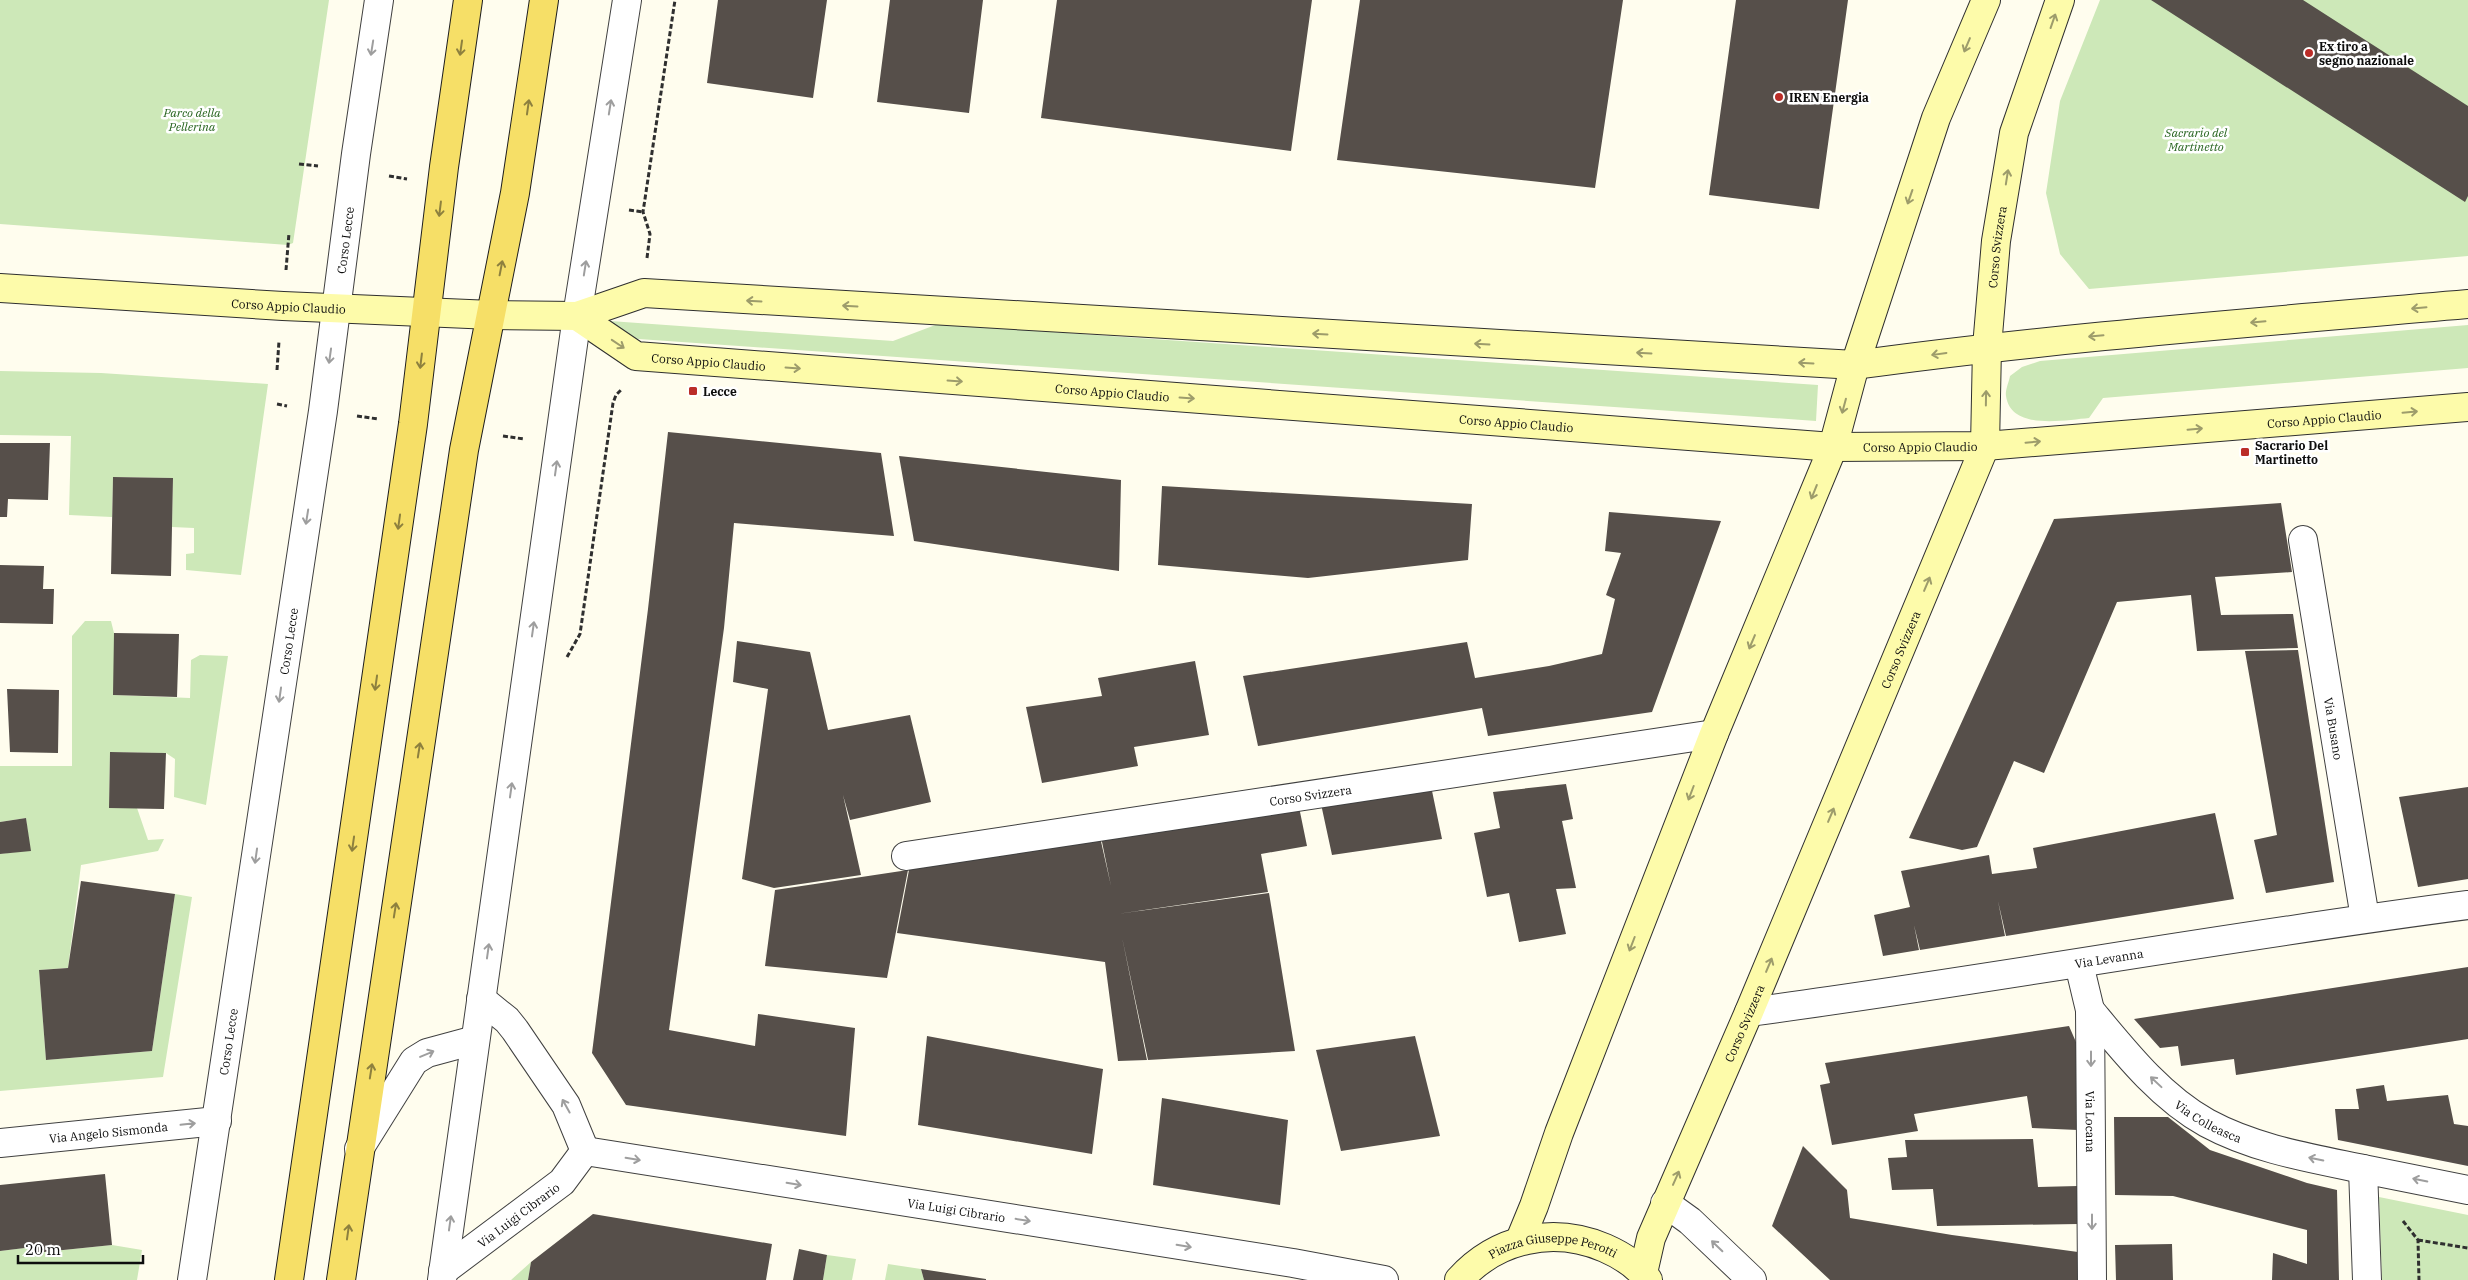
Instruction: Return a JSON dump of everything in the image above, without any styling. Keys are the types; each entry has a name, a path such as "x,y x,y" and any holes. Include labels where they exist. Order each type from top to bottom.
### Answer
{"main road":[{"path":"289,1280 413,424 444,167 468,0"},
{"path":"341,1280 464,450 515,193 544,0"}],"street":[{"name":"Corso Lecce","path":"192,1280 217,1121 336,308 356,154 380,0"},
{"path":"442,1276 577,316 627,0"},
{"path":"1520,1240 1534,1206 1558,1133 1714,734 1832,447 1855,366 1936,118 1986,0"},
{"name":"Corso Svizzera","path":"1645,1276 1651,1238 1665,1203 1749,1012 1985,446 1987,347 1996,241 2014,133 2060,0"},
{"name":"Corso Appio Claudio","path":"0,288 492,316 577,316 644,293 1855,366 1987,347 2468,304"},
{"name":"Corso Appio Claudio","path":"577,316 636,356 1832,447 1985,446 2468,407"},
{"name":"Via Busano","path":"2303,540 2365,918"},
{"name":"Corso Svizzera","path":"906,856 1714,734"},
{"name":"Via Levanna","path":"1749,1012 2079,964 2365,918 2468,905"},
{"name":"Via Locana","path":"2079,964 2090,1010 2092,1280"},
{"path":"481,999 507,1020 515,1030 566,1106 585,1150"},
{"name":"Via Colleasca","path":"2090,1010 2134,1062 2183,1107 2206,1122 2230,1134 2276,1150 2468,1190"},
{"path":"359,1149 414,1061 427,1053 475,1040"},
{"name":"Via Angelo Sismonda","path":"0,1143 217,1121"},
{"name":"Via Luigi Cibrario","path":"442,1276 562,1182 585,1150 1333,1275 1384,1280"},
{"path":"2363,1169 2367,1280"},
{"path":"1665,1203 1690,1221 1752,1280"},
{"name":"Piazza Giuseppe Perotti","path":"1459,1280 1471,1266 1494,1251 1520,1240 1553,1236 1586,1240 1616,1253 1645,1276"}],"path":[{"path":"650,234 643,212 675,0"},
{"path":"2418,1240 2468,1248"}],"green space":[{"name":"Parco della Pellerina","path":"0,0 329,0 293,243 288,245 0,224"},
{"name":"Sacrario del Martinetto","path":"2100,0 2468,0 2468,256 2089,289 2060,254 2046,193 2060,101"},
{"path":"610,321 893,341 938,324 1818,385 1816,421 610,337"},
{"path":"2468,325 2468,368 2103,398 2089,418 2054,421 2028,419 2018,414 2010,407 2006,396 2010,376 2022,367 2040,361"},
{"path":"0,371 101,373 268,384 241,575 186,570 186,554 194,553 194,528 172,527 173,478 113,477 112,517 69,515 71,436 0,435"},
{"path":"85,621 111,621 114,633 114,695 190,698 191,660 200,655 228,656 206,805 174,797 175,759 166,753 110,752 109,808 137,808 148,840 164,839 158,851 81,865 68,968 39,970 46,1060 152,1051 175,894 192,897 163,1077 0,1091 0,854 30,850 26,818 0,822 0,766 72,766 72,636"},
{"path":"2379,1197 2468,1215 2468,1280 2382,1280"},
{"path":"112,1245 142,1250 137,1280 0,1280 0,1251 33,1247 34,1253"},
{"path":"827,1255 856,1259 852,1280 823,1280"},
{"path":"531,1262 528,1280 511,1280"},
{"path":"888,1264 921,1269 924,1280 885,1280"}],"building":[{"path":"718,0 827,0 813,98 707,83"},
{"path":"890,0 983,0 969,113 877,102"},
{"path":"1057,0 1312,0 1291,151 1041,118"},
{"path":"1360,0 1623,0 1595,188 1337,160"},
{"name":"IREN Energia","path":"1736,0 1848,0 1819,209 1709,195"},
{"name":"Ex tiro a segno nazionale","path":"2151,0 2303,0 2468,106 2468,196 2465,202"},
{"path":"668,432 881,453 894,536 734,523 724,628 669,1030 755,1046 758,1014 855,1028 846,1136 626,1105 592,1053 648,609"},
{"path":"0,443 50,443 48,500 8,499 7,517 0,517"},
{"path":"899,456 1121,480 1119,571 914,541"},
{"path":"113,477 173,478 171,576 111,574"},
{"path":"1162,486 1472,504 1468,560 1308,578 1158,565"},
{"path":"2281,503 2292,572 2215,577 2221,615 2293,614 2298,648 2197,651 2191,595 2117,602 2044,773 2014,761 1977,847 1962,850 1909,838 2054,519"},
{"path":"1609,512 1721,521 1652,712 1488,736 1482,708 1258,746 1243,676 1467,642 1475,678 1549,666 1602,654 1615,599 1606,595 1621,553 1605,551"},
{"path":"0,565 44,566 43,589 54,589 53,624 0,623"},
{"path":"114,633 179,634 177,697 113,695"},
{"path":"737,641 810,652 828,730 910,715 931,802 850,820 843,795 861,875 774,888 742,879 768,689 733,682"},
{"path":"2298,650 2334,882 2266,893 2254,840 2277,835 2245,651"},
{"path":"1195,661 1209,735 1134,747 1138,766 1042,783 1026,707 1102,696 1098,678"},
{"path":"7,689 59,690 58,753 10,752"},
{"path":"110,752 166,753 164,809 109,808"},
{"path":"1566,784 1573,819 1562,821 1576,888 1556,889 1566,934 1519,942 1509,893 1487,897 1474,833 1500,828 1493,792"},
{"path":"1431,786 1442,839 1332,855 1321,804"},
{"path":"2468,787 2468,879 2418,887 2399,797"},
{"path":"1299,807 1307,846 1261,854 1268,892 1117,914 1269,893 1295,1051 1148,1060 1122,937 1147,1060 1118,1061 1105,962 897,933 909,870 1100,837 1111,886 1101,837"},
{"path":"2215,813 2234,899 2006,936 1998,901 2005,936 1920,950 1914,925 1919,950 1883,956 1874,915 1910,907 1901,871 1989,855 1992,874 2037,868 2033,848"},
{"path":"26,818 31,851 0,854 0,822"},
{"path":"908,870 887,978 765,966 775,890"},
{"path":"81,881 175,894 152,1051 46,1060 39,970 68,968"},
{"path":"2468,967 2468,1039 2236,1075 2234,1059 2181,1066 2178,1046 2160,1048 2134,1019"},
{"path":"2069,1026 2079,1049 2078,1130 2032,1128 2027,1096 1914,1114 1918,1131 1832,1145 1820,1085 1830,1083 1825,1063"},
{"path":"927,1036 1103,1069 1092,1154 918,1125"},
{"path":"1415,1036 1440,1136 1341,1151 1316,1050"},
{"path":"2384,1085 2387,1101 2448,1095 2454,1124 2468,1126 2468,1166 2338,1140 2335,1109 2359,1109 2356,1089"},
{"path":"1162,1098 1288,1120 1280,1205 1153,1185"},
{"path":"2114,1117 2168,1117 2210,1150 2307,1183 2337,1190 2339,1280 2272,1280 2273,1253 2307,1264 2307,1230 2173,1196 2115,1195"},
{"path":"2033,1139 2038,1187 2078,1186 2078,1224 1937,1226 1933,1189 1892,1190 1888,1158 1907,1157 1905,1140"},
{"path":"1803,1146 1847,1190 1850,1218 1952,1235 2078,1252 2077,1280 1830,1280 1772,1226"},
{"path":"105,1174 112,1245 34,1253 33,1247 0,1251 0,1185"},
{"path":"593,1214 772,1244 766,1280 528,1280 531,1262"},
{"path":"2172,1244 2173,1280 2116,1280 2115,1245"},
{"path":"799,1249 827,1255 823,1280 793,1280"},
{"path":"921,1269 986,1279 986,1280 924,1280"}],"place":[{"name":"Ex tiro a segno nazionale","path":"2309,53"},
{"name":"IREN Energia","path":"1779,97"},
{"name":"Lecce","path":"693,391"},
{"name":"Sacrario Del Martinetto","path":"2245,452"}]}
